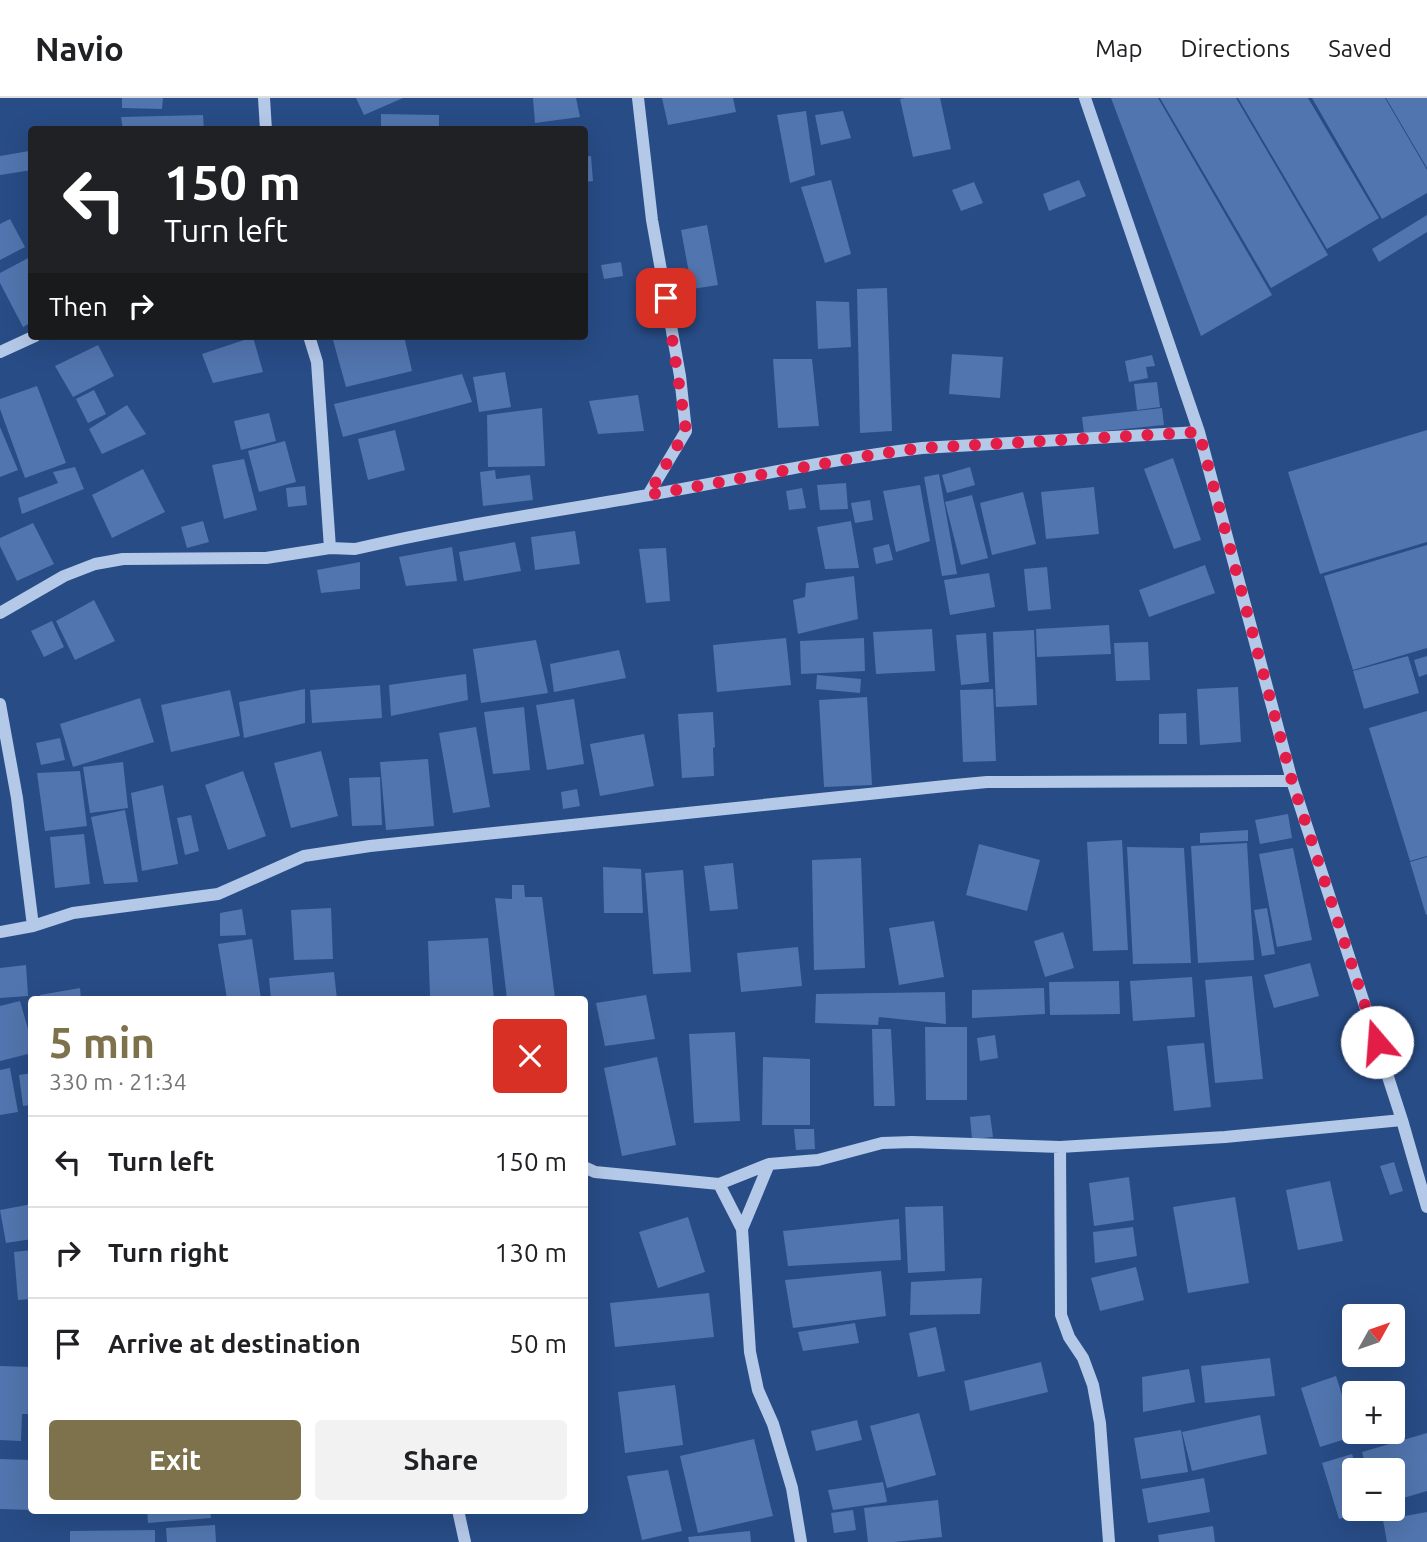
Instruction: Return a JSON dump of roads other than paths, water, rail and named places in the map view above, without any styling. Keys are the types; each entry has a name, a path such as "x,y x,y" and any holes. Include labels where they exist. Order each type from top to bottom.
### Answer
{"street":[{"path":"264,98 265,126"},
{"path":"638,98 652,220 680,376 686,431 648,495"},
{"path":"1085,98 1199,432 1292,781 1402,1120 1427,1207"},
{"path":"0,352 28,339"},
{"path":"310,340 317,362 330,548"},
{"path":"0,613 64,576 95,564 122,559 266,558 330,548 355,548 518,516 922,448 1199,432"},
{"path":"0,704 17,798 33,926"},
{"path":"0,932 33,926 73,913 218,894 304,856 370,846 987,782 1292,781"},
{"path":"588,1169 595,1172 719,1184 769,1164 818,1160 883,1143 1060,1147 1226,1137 1402,1120"},
{"path":"1060,1147 1061,1315 1069,1337 1083,1358 1093,1385 1100,1423 1109,1542"},
{"path":"742,1229 769,1164"},
{"path":"719,1184 742,1229 750,1352 758,1390 773,1424 792,1488 801,1542"},
{"path":"459,1514 465,1542"}]}
